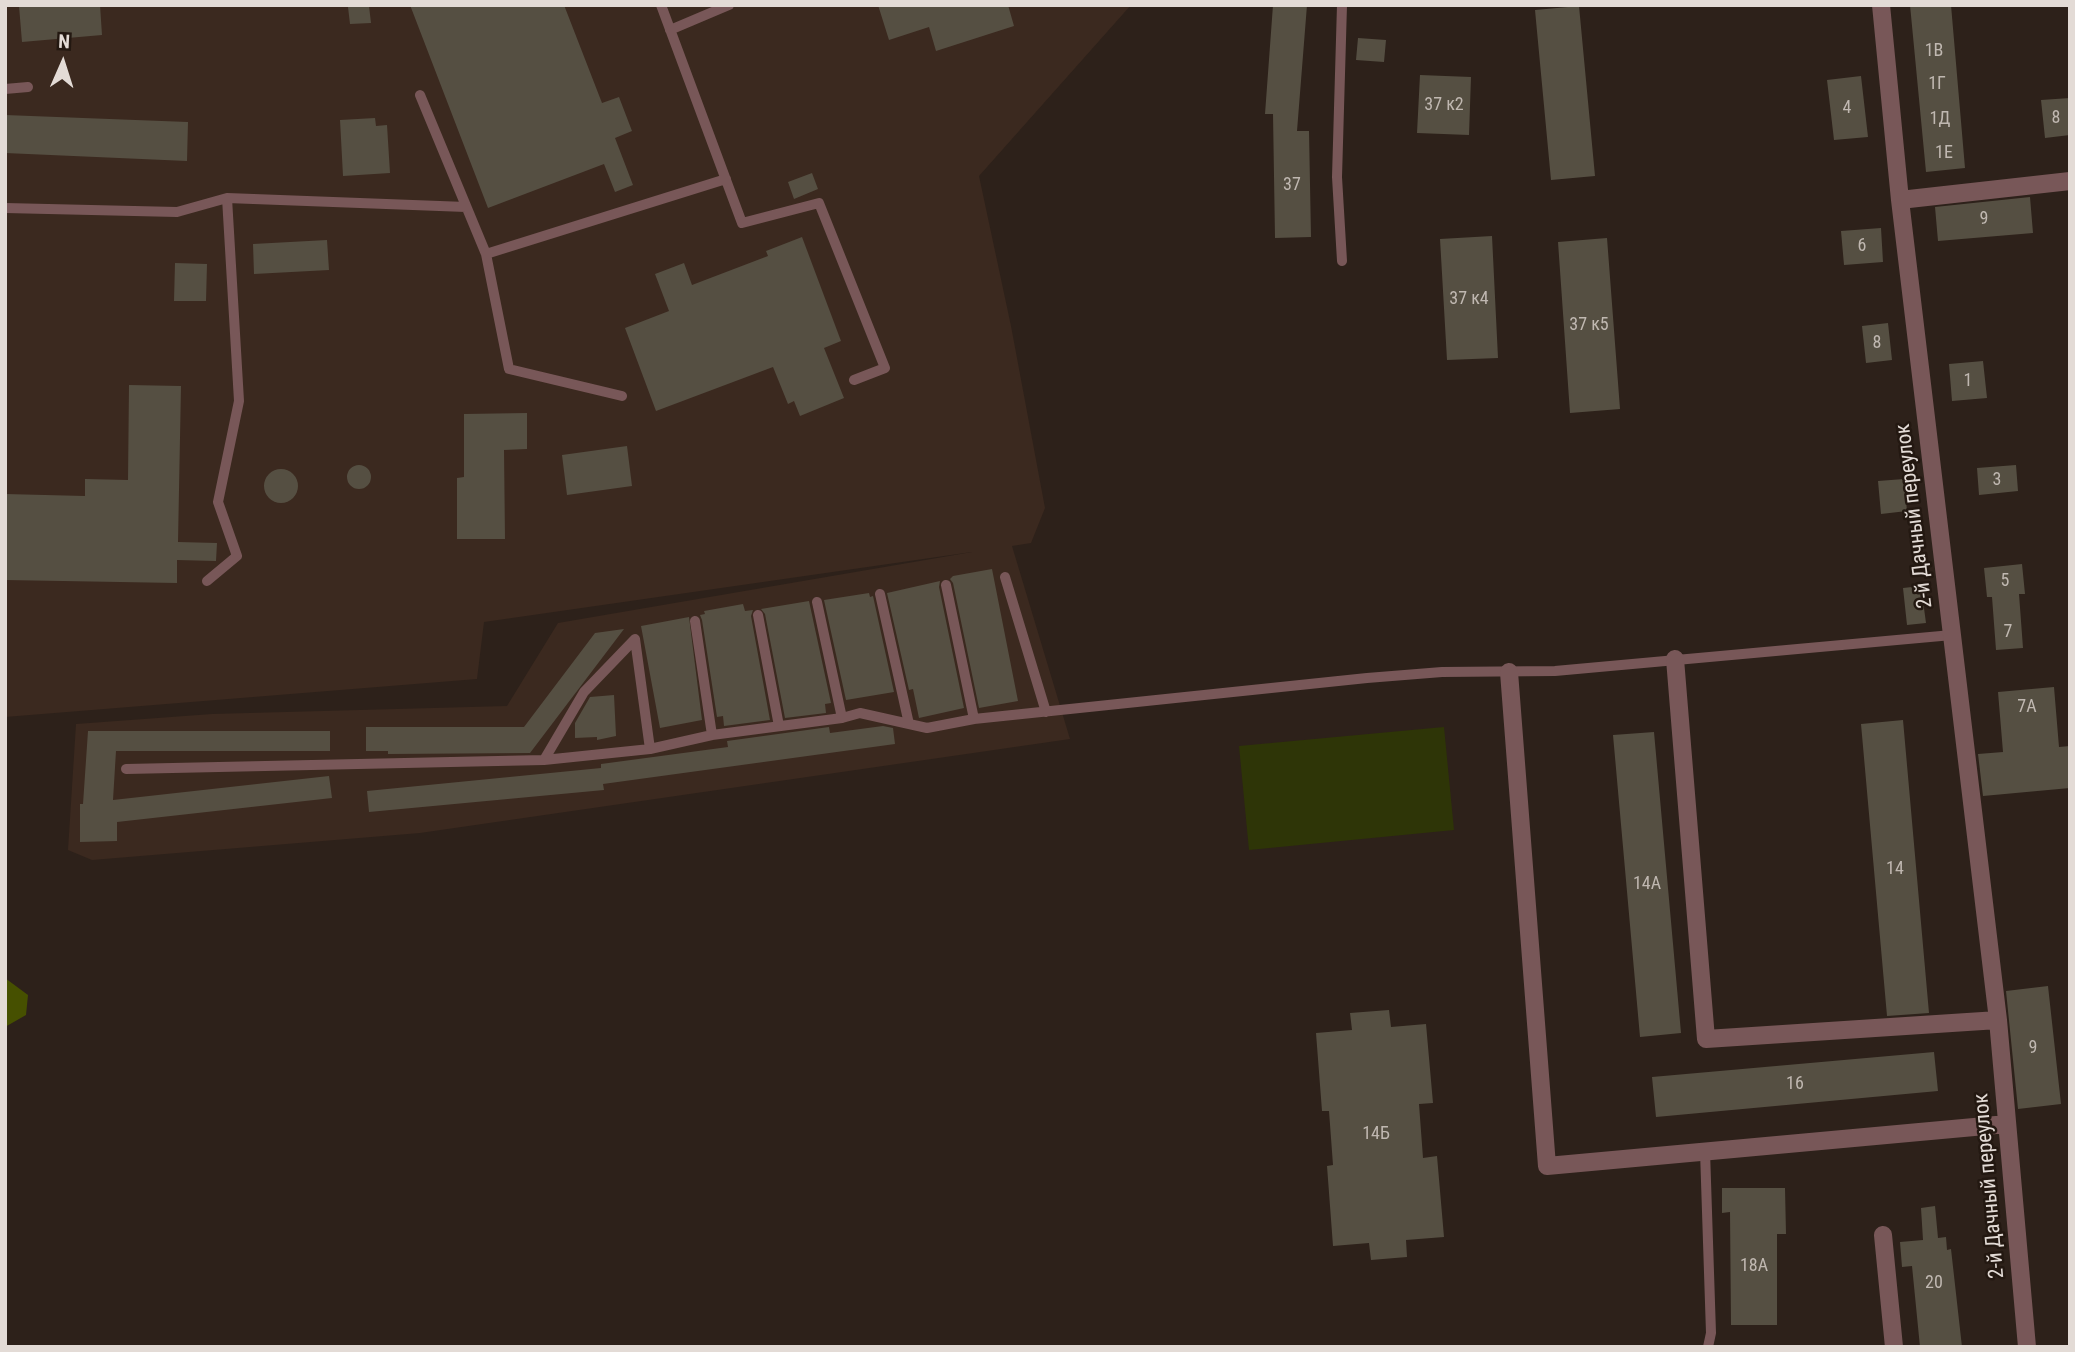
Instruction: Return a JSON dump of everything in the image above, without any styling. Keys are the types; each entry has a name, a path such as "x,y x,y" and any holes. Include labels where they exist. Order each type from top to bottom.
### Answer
{"street":[{"name":"2-й Дачный переулок","path":"1881,5 1900,200 1998,1020 2027,1347"},
{"path":"1900,200 2070,181"},
{"path":"1675,659 1706,1039 1998,1020"},
{"path":"1509,672 1547,1166 2007,1124"},
{"path":"1883,1235 1894,1347"}],"lane":[{"path":"661,5 742,223 819,203 885,368 854,380"},
{"path":"670,30 729,5"},
{"path":"1342,5 1337,177 1342,261"},
{"path":"5,89 27,87"},
{"path":"420,95 486,254 509,369 622,396"},
{"path":"486,254 726,179"},
{"path":"5,208 177,212 227,198 467,207"},
{"path":"207,581 237,556 218,502 239,401 227,198"},
{"path":"1005,576 1046,712"},
{"path":"946,585 974,719"},
{"path":"880,594 909,724"},
{"path":"817,602 842,718"},
{"path":"758,615 779,726"},
{"path":"695,621 712,735"},
{"path":"126,769 544,760 650,748 712,735 842,718 860,713 927,728 974,719 1367,678 1442,672 1555,671 1952,635"},
{"path":"544,760 584,692 635,639 650,748"},
{"path":"1705,1152 1711,1333 1708,1347"}],"shaded area":[{"path":"5,5 1131,5 979,176 1011,326 1045,508 1031,543 1012,546 1070,739 420,833 92,860 68,850 76,724 212,714 507,706 558,623 972,552 484,622 477,679 5,717"}],"green space":[{"path":"1444,727 1454,830 1249,850 1239,746"},
{"path":"5,978 28,995 26,1015 5,1027"}],"building":[{"path":"100,5 102,35 22,42 19,6"},
{"path":"410,5 564,5 602,103 619,97 632,131 615,138 633,185 615,192 604,164 488,208"},
{"path":"878,5 1008,5 1014,26 936,51 929,27 889,40"},
{"path":"1273,5 1307,5 1297,131 1309,131 1311,237 1275,238 1273,114 1265,114"},
{"path":"1910,5 1951,5 1965,168 1926,172"},
{"path":"369,6 371,23 350,24 348,7"},
{"path":"1579,6 1595,176 1551,180 1535,10"},
{"path":"1358,38 1386,40 1384,62 1356,60"},
{"path":"1420,75 1471,77 1469,135 1417,133"},
{"path":"1861,76 1868,137 1834,140 1827,80"},
{"path":"2070,98 2070,135 2045,138 2041,100"},
{"path":"5,115 188,122 187,161 5,153"},
{"path":"375,118 376,126 387,125 390,173 343,176 340,120"},
{"path":"812,173 818,189 794,199 788,182"},
{"path":"2030,197 2033,233 1938,241 1935,207"},
{"path":"1881,228 1883,262 1844,265 1841,231"},
{"path":"1492,236 1498,358 1447,360 1440,239"},
{"path":"802,237 841,341 824,348 844,398 800,416 794,401 788,404 773,367 656,411 625,328 669,311 655,274 684,263 692,285 768,256 766,251"},
{"path":"1607,238 1620,409 1570,413 1558,242"},
{"path":"327,240 329,270 254,274 253,244"},
{"path":"175,263 207,264 206,301 174,301"},
{"path":"1888,323 1892,360 1866,363 1862,326"},
{"path":"1983,361 1987,398 1952,401 1949,364"},
{"path":"129,385 181,386 178,542 217,543 216,561 177,560 177,583 5,580 5,494 85,496 85,479 128,480"},
{"path":"527,413 527,449 504,450 505,539 457,539 457,478 464,477 464,414"},
{"path":"627,446 632,486 567,495 562,455"},
{"path":"354,465 364,465 371,472 371,482 364,489 354,489 347,482 347,472"},
{"path":"2016,465 2018,491 1979,495 1977,468"},
{"path":"281,469 293,474 298,486 293,498 281,503 269,498 264,486 269,474"},
{"path":"1904,479 1907,511 1881,514 1878,481"},
{"path":"2022,564 2025,594 2019,594 2023,648 1996,650 1992,597 1987,597 1984,568"},
{"path":"992,569 1018,701 979,708 950,579 953,576"},
{"path":"940,581 964,708 919,718 913,689 909,690 887,593"},
{"path":"1921,586 1926,623 1907,625 1903,588"},
{"path":"869,593 870,597 873,596 894,692 846,700 824,600"},
{"path":"809,601 831,703 825,704 826,713 785,718 765,614 761,609"},
{"path":"743,604 745,611 753,610 751,616 770,720 724,726 723,716 717,717 700,615 705,614 704,611"},
{"path":"689,617 702,720 660,728 641,626"},
{"path":"624,629 530,753 388,754 388,751 366,751 366,727 524,727 595,633"},
{"path":"2054,687 2059,747 2070,746 2070,788 1983,796 1978,754 2003,752 1998,692"},
{"path":"614,695 616,736 597,740 597,737 575,738 575,723 590,697"},
{"path":"1903,720 1929,1013 1887,1016 1861,724"},
{"path":"883,726 893,728 895,744 603,784 604,790 369,812 367,791 601,768 601,764 728,747 727,741 829,727 830,733"},
{"path":"88,731 330,731 330,751 116,751 113,800 329,776 332,798 117,822 117,841 80,842 80,804 83,804"},
{"path":"1654,732 1681,1033 1640,1037 1613,735"},
{"path":"2048,986 2061,1104 2018,1109 2006,991"},
{"path":"1389,1010 1391,1027 1426,1024 1433,1103 1419,1104 1423,1158 1437,1156 1444,1237 1406,1240 1407,1257 1371,1260 1369,1243 1333,1246 1327,1166 1333,1165 1329,1111 1322,1111 1316,1033 1352,1030 1350,1013"},
{"path":"1934,1052 1938,1091 1656,1117 1652,1077"},
{"path":"1722,1188 1785,1188 1786,1234 1777,1234 1777,1325 1731,1325 1730,1212 1722,1213"},
{"path":"1935,1206 1938,1238 1946,1237 1947,1250 1951,1249 1962,1347 1920,1347 1912,1266 1902,1267 1900,1242 1923,1240 1921,1208"}]}
